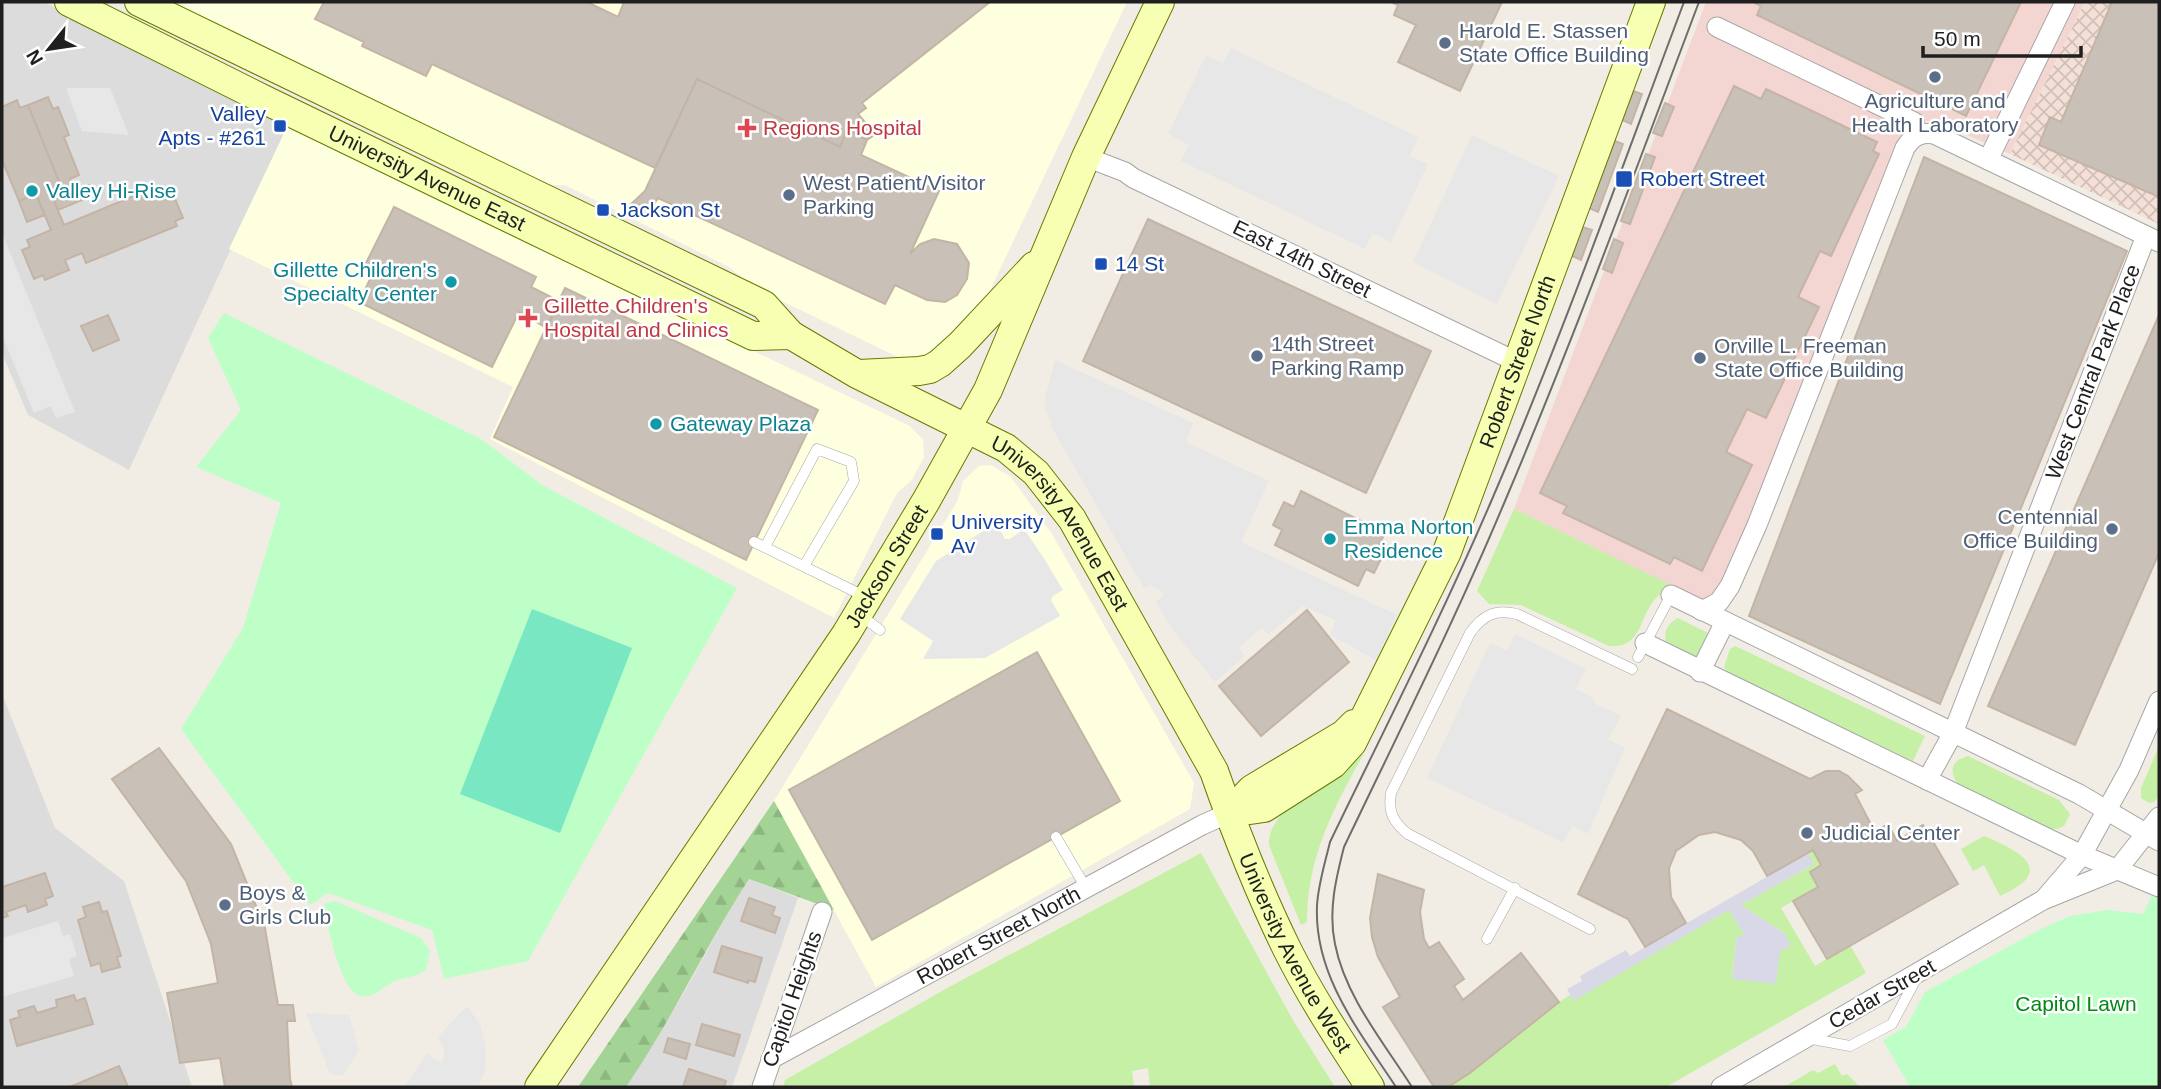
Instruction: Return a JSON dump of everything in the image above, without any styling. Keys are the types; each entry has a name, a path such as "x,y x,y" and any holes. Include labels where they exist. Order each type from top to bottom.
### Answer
{"main road":[{"name":"University Avenue East","path":"69,2 753,336 790,335"},
{"name":"University Avenue East","path":"139,2 764,305 790,335 857,374 1006,448 1036,473 1072,519 1214,771 1229,813"},
{"name":"Jackson Street","path":"539,1087 804,699 869,614 901,544 988,390 1086,157 1160,2"},
{"name":"Robert Street North","path":"1229,813 1252,789 1344,734 1366,713 1447,552 1651,2"},
{"path":"857,374 919,371 940,363 1044,257"},
{"name":"University Avenue West","path":"1229,813 1287,949 1326,1018 1370,1087"}],"street":[{"path":"1988,160 2065,2"},
{"path":"1717,27 1914,122 1918,135"},
{"path":"1702,611 1719,601 1730,586 1910,140 1925,133 1934,134 2153,239"},
{"name":"East 14th Street","path":"1086,157 1125,172 1157,190 1517,362"},
{"name":"West Central Park Place","path":"1927,780 1952,733 2153,239"},
{"path":"1671,595 2079,794 2153,838"},
{"path":"1700,672 1726,622"},
{"path":"1641,650 1700,672 2082,855 2159,887"},
{"name":"Cedar Street","path":"2043,900 2082,855 2129,770 2159,701"},
{"name":"Robert Street North","path":"771,1059 1202,825 1229,813"},
{"name":"Cedar Street","path":"1721,1087 2043,900 2117,870 2153,838 2159,817"},
{"name":"Capitol Heights","path":"762,1087 822,912"}],"lane":[{"path":"765,547 817,449 851,462 854,481 804,566"},
{"path":"754,542 804,566 869,614"},
{"path":"1641,650 1671,595"},
{"path":"1590,929 1408,834 1395,824 1389,808 1391,793 1470,633 1479,621 1490,613 1504,611 1517,614 1632,669"},
{"path":"1056,837 1086,888"},
{"path":"1487,939 1515,888"},
{"path":"1806,1038 1850,1046 1892,1024 1919,972"}],"shaded area":[{"path":"2,2 44,2 287,127 129,470 28,415 2,353"},
{"name":"Regions Hospital","path":"168,2 1127,2 983,305 948,343 922,360 904,360 757,289 729,267 565,185 545,185"},
{"path":"1706,2 2085,2 2010,154 1938,122 1923,121 1905,131 1897,141 1719,596 1705,602 1514,509"},
{"path":"2085,2 2159,2 2159,224 2010,154"},
{"path":"1231,48 1418,137 1410,156 1428,164 1391,242 1373,233 1365,249 1181,161 1189,145 1168,134 1206,55 1223,63"},
{"path":"66,88 110,88 129,135 82,131"},
{"name":"Gillette Children's Hospital and Clinics","path":"287,127 910,426 923,440 924,457 912,480 897,493 834,618 490,439 513,387 229,249"},
{"path":"1472,135 1559,176 1497,304 1413,262"},
{"path":"2,233 75,412 56,418 51,406 34,413 2,335"},
{"path":"1055,360 1193,423 1186,442 1269,481 1241,542 1397,615 1376,660 1330,635 1336,620 1303,606 1268,635 1262,628 1238,648 1245,656 1215,682 1171,628 1156,602 1165,594 1151,585 1144,588 1052,428 1045,406"},
{"path":"991,465 1011,477 1052,534 1194,783 1190,809 876,987 774,801 958,500 963,481 979,466"},
{"path":"996,523 1005,539 1010,539 1024,529 1063,590 1051,600 1060,616 985,658 923,659 933,641 900,619 936,561"},
{"path":"1515,634 1586,669 1576,689 1592,697 1596,704 1621,716 1608,739 1625,748 1588,834 1573,826 1563,842 1427,778 1490,643 1507,651"},
{"path":"2,694 55,828 124,881 192,1087 2,1087"},
{"path":"1808,853 1814,864 1741,905 1784,933 1791,945 1780,951 1776,984 1732,979 1737,935 1745,936 1729,910 1573,1001 1567,989 1582,981 1580,976 1626,950 1630,956"},
{"path":"749,879 798,898 732,1087 626,1087 685,991"},
{"path":"58,921 63,936 70,934 77,956 69,959 74,976 2,997 2,938"},
{"path":"467,1006 480,1024 486,1048 485,1071 478,1087 404,1087 427,1054 442,1063 445,1052 438,1037"},
{"path":"306,1013 349,1015 359,1051 342,1076 330,1074"}],"green space":[{"path":"224,313 481,439 542,485 737,588 528,961 444,979 432,930 328,893 310,905 181,729 243,628 281,503 196,467 241,410 208,338"},
{"path":"1514,509 1677,588 1663,592 1654,600 1638,631 1623,645 1609,646 1521,605 1489,604 1477,591"},
{"path":"532,609 632,648 560,833 460,794"},
{"path":"1678,618 1710,634 1698,658 1666,642 1668,628"},
{"path":"1735,646 1925,736 1913,761 1728,673 1724,667 1730,649"},
{"path":"2159,746 2159,796 2149,803 2141,798 2141,788"},
{"path":"1360,751 1363,755 1332,815 1317,855 1308,899 1307,922 1301,925 1269,845 1271,831 1290,805 1304,792"},
{"path":"1968,756 2059,800 2070,814 2064,826 2049,829 1958,784 1953,775 1953,767 1958,760"},
{"path":"774,801 834,910 749,879 626,1087 578,1087"},
{"path":"1984,836 2019,854 2030,868 2028,876 2021,884 2000,896 1984,865 1973,871 1961,849"},
{"path":"1813,850 1821,865 1818,887 1781,908 1815,966 1850,945 1866,973 1666,1087 1448,1087 1570,995 1573,1000 1729,910 1746,937 1737,935 1732,978 1790,945 1784,933 1741,905 1814,864 1808,853"},
{"path":"1201,853 1294,1022 1335,1087 1150,1087 1148,1068 1132,1071 1134,1087 783,1087 785,1080 951,986"},
{"name":"Capitol Lawn","path":"2159,880 2159,1087 1910,1087 1883,1040 1906,1027 1925,992 2070,916 2107,910 2143,914"},
{"path":"335,901 421,938 430,951 426,969 395,981 370,996 355,992 342,972 324,909 324,904"},
{"path":"1835,1064 1842,1076 1847,1074 1860,1087 1784,1087 1813,1070 1818,1073"}],"building":[{"name":"Regions Hospital","path":"324,2 587,2 618,17 624,2 990,2 862,103 866,108 858,114 875,134 867,140 847,130 840,147 697,79 655,168 432,64 426,76 362,46 364,42 315,19"},
{"name":"Harold E. Stassen State Office Building","path":"1391,2 1502,2 1460,91 1398,62 1416,25 1394,15 1398,5"},
{"name":"Agriculture and Health Laboratory","path":"1753,2 2021,2 1966,116 1757,15 1761,6"},
{"path":"2112,2 2159,2 2159,197 2039,145 2050,117 2061,122"},
{"name":"West Patient/Visitor Parking","path":"697,79 840,147 847,130 867,140 861,155 939,191 910,254 920,244 934,239 957,244 969,263 967,279 957,295 945,302 927,300 895,285 885,304 658,198 646,216 629,206 645,191"},
{"name":"Orville L. Freeman State Office Building","path":"1734,86 1761,99 1766,89 1877,142 1873,151 1879,154 1831,256 1820,251 1798,297 1819,307 1766,418 1747,409 1726,452 1752,465 1702,571 1674,557 1670,564 1563,513 1567,506 1540,493"},
{"path":"1633,91 1642,94 1631,124 1622,120"},
{"path":"48,97 53,109 58,107 69,135 64,137 79,175 70,179 75,191 90,185 94,195 58,210 49,189 60,184 28,105"},
{"name":"Valley Hi-Rise","path":"17,100 20,108 28,105 60,184 49,189 64,225 160,185 163,192 171,189 183,218 175,221 177,226 86,263 82,253 65,260 69,270 45,280 43,275 34,279 22,250 30,247 27,240 51,230 36,194 19,201 2,160 2,107"},
{"path":"1665,103 1674,107 1662,136 1653,133"},
{"path":"1615,141 1623,144 1598,212 1589,208"},
{"path":"1646,154 1655,157 1630,224 1621,221"},
{"path":"1924,157 2127,251 1940,704 1749,616"},
{"path":"36,194 45,215 27,222 19,201"},
{"name":"Gillette Children's Specialty Center","path":"394,207 536,277 531,287 559,301 547,328 519,312 492,367 359,302 373,273 363,269"},
{"name":"14th Street Parking Ramp","path":"1148,219 1431,351 1366,493 1083,361"},
{"path":"1582,227 1592,230 1581,260 1572,256"},
{"path":"1614,239 1623,243 1612,273 1603,269"},
{"name":"Gateway Plaza","path":"565,288 818,410 746,560 494,437"},
{"path":"108,315 119,340 93,351 81,326"},
{"name":"Centennial Office Building","path":"2159,315 2159,553 2075,745 1988,706"},
{"name":"Emma Norton Residence","path":"1301,491 1385,533 1378,547 1385,551 1374,573 1366,569 1358,586 1275,545 1282,530 1273,525 1284,502 1294,507"},
{"path":"1307,610 1349,662 1261,736 1219,686"},
{"path":"1037,652 1120,801 872,940 789,790"},
{"name":"Judicial Center","path":"1667,709 1810,779 1826,771 1839,771 1848,776 1862,790 1855,794 1875,832 1888,824 1897,841 1923,825 1958,884 1827,959 1793,901 1818,887 1810,872 1821,865 1813,850 1767,876 1753,851 1741,840 1715,832 1699,835 1676,851 1669,868 1671,897 1686,923 1645,947 1628,919 1578,894"},
{"name":"Boys & Girls Club","path":"159,748 231,844 265,928 278,1005 293,1005 295,1021 287,1021 292,1087 225,1087 220,1058 180,1063 167,993 218,983 211,944 186,881 112,779"},
{"path":"45,873 53,896 45,899 47,905 28,912 26,905 6,912 8,916 2,918 2,887"},
{"path":"1378,874 1424,890 1420,912 1424,939 1429,948 1439,942 1464,979 1454,986 1463,1000 1521,953 1559,1002 1470,1073 1448,1087 1434,1087 1383,1007 1400,997 1378,957 1372,937 1370,918"},
{"path":"749,898 775,907 772,915 780,918 775,933 741,921"},
{"path":"99,902 102,912 107,911 121,956 117,957 120,967 102,972 100,963 91,966 78,920 86,917 83,907"},
{"path":"722,946 762,958 755,982 748,980 748,983 714,972"},
{"path":"74,995 76,1001 85,998 93,1024 17,1046 10,1020 20,1017 18,1011 34,1006 37,1013 57,1007 56,1000"},
{"path":"702,1024 740,1035 734,1056 696,1045"},
{"path":"668,1038 690,1044 686,1059 664,1052"},
{"path":"119,1066 128,1087 70,1087"},
{"path":"689,1069 726,1081 724,1087 683,1087"}],"tram line":[{"path":"1396,1087 1354,1024 1331,980 1323,956 1318,932 1317,906 1330,842 1434,628 1519,436 1684,2"},
{"path":"1412,1087 1356,1000 1340,963 1332,919 1344,847 1447,632 1505,501 1581,315 1699,2"}],"place":[{"name":"Harold E. Stassen State Office Building","path":"1445,43"},
{"name":"Agriculture and Health Laboratory","path":"1935,77"},
{"name":"Valley Apts - #261","path":"280,126"},
{"name":"Regions Hospital","path":"747,128"},
{"name":"Robert Street","path":"1624,179"},
{"name":"Valley Hi-Rise","path":"32,191"},
{"name":"West Patient/Visitor Parking","path":"789,195"},
{"name":"Jackson St","path":"603,210"},
{"name":"14 St","path":"1101,264"},
{"name":"Gillette Children's Specialty Center","path":"451,282"},
{"name":"Gillette Children's Hospital and Clinics","path":"528,318"},
{"name":"14th Street Parking Ramp","path":"1257,356"},
{"name":"Orville L. Freeman State Office Building","path":"1700,358"},
{"name":"Gateway Plaza","path":"656,424"},
{"name":"Centennial Office Building","path":"2112,529"},
{"name":"University Av","path":"937,534"},
{"name":"Emma Norton Residence","path":"1330,539"},
{"name":"Judicial Center","path":"1807,833"},
{"name":"Boys & Girls Club","path":"225,905"}]}
